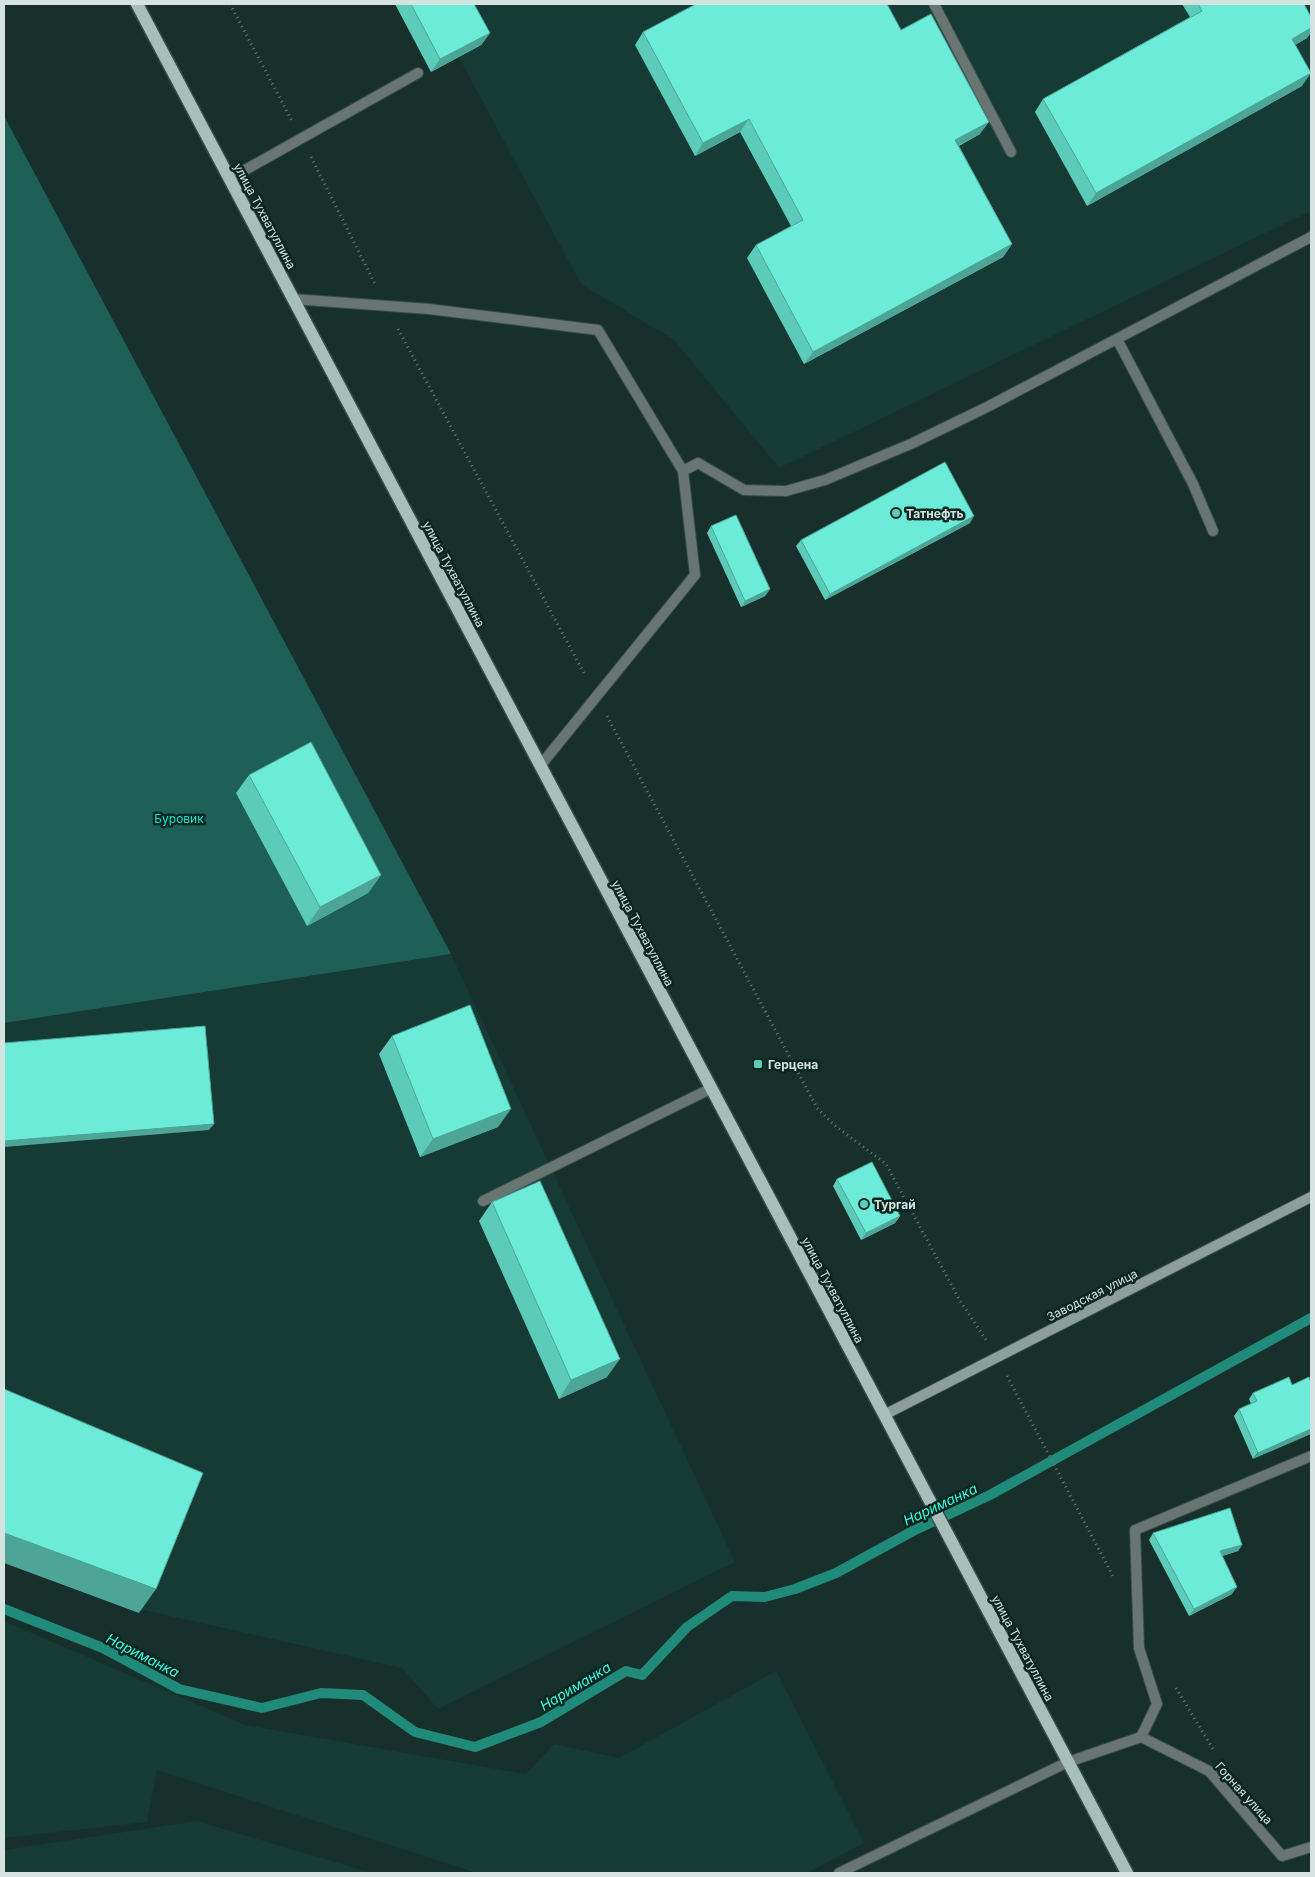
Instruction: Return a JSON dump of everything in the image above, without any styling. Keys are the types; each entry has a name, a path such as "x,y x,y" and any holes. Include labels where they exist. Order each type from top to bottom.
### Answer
{"main road":[{"name":"улица Тухватуллина","path":"137,4 710,1089 1127,1873"}],"street":[{"path":"934,4 1011,152"},
{"path":"229,179 418,73"},
{"path":"682,471 698,463 744,490 786,491 825,480 913,443 1311,237"},
{"path":"293,299 430,309 598,330 682,471 695,575 540,766"},
{"path":"1117,339 1193,484 1213,531"},
{"path":"482,1201 710,1089"},
{"name":"Заводская улица","path":"884,1415 1311,1197"},
{"path":"839,1873 1068,1762 1141,1737 1158,1704 1139,1648 1135,1530 1311,1456"},
{"name":"Горная улица","path":"1141,1737 1209,1771 1282,1856 1311,1847"}],"path":[{"path":"230,4 301,138 386,306 817,1108 834,1125 886,1164 959,1299 998,1357 1115,1580"},
{"path":"1176,1687 1215,1751"}],"shaded area":[{"path":"430,4 1311,4 1311,211 779,468 674,340 581,284"},
{"path":"451,954 735,1562 438,1709 402,1668 143,1610 4,1557 4,1023"},
{"path":"4,1621 245,1725 526,1774 554,1744 619,1758 776,1671 864,1843 807,1873 477,1873 157,1770 147,1822 4,1838"},
{"path":"197,1821 372,1873 4,1873 4,1850"}],"green space":[{"name":"Буровик","path":"4,116 451,954 4,1023"}],"building":[{"path":"411,4 474,4 490,33 440,59"},
{"path":"696,4 887,4 901,30 931,14 989,122 955,140 1012,244 813,352 756,245 803,220 749,119 703,143 643,32"},
{"path":"1198,4 1304,4 1311,17 1311,28 1292,39 1311,73 1096,193 1043,99 1202,11"},
{"path":"945,462 974,516 830,594 801,540"},
{"path":"736,515 770,589 745,601 711,526"},
{"path":"311,742 381,875 320,907 249,775"},
{"path":"470,1005 511,1109 433,1139 392,1036"},
{"path":"205,1026 214,1124 4,1141 4,1043"},
{"name":"Тургай","path":"872,1162 900,1216 866,1233 837,1179"},
{"path":"540,1181 620,1359 571,1380 492,1202"},
{"path":"1289,1377 1292,1385 1309,1377 1311,1383 1311,1429 1258,1453 1239,1409 1257,1401 1253,1393"},
{"path":"4,1389 203,1473 156,1589 4,1533"},
{"path":"1230,1508 1242,1545 1220,1551 1237,1587 1194,1609 1153,1533"}],"waterway":[{"name":"Нариманка","path":"4,1609 103,1648 179,1689 262,1708 321,1693 363,1695 415,1732 475,1747 541,1722 626,1671 642,1675 687,1627 732,1596 765,1597 795,1589 836,1573 913,1531 990,1495 1311,1318"}],"place":[{"name":"Татнефть","path":"896,513"},
{"name":"Герцена","path":"758,1064"},
{"name":"Тургай","path":"864,1204"}]}
